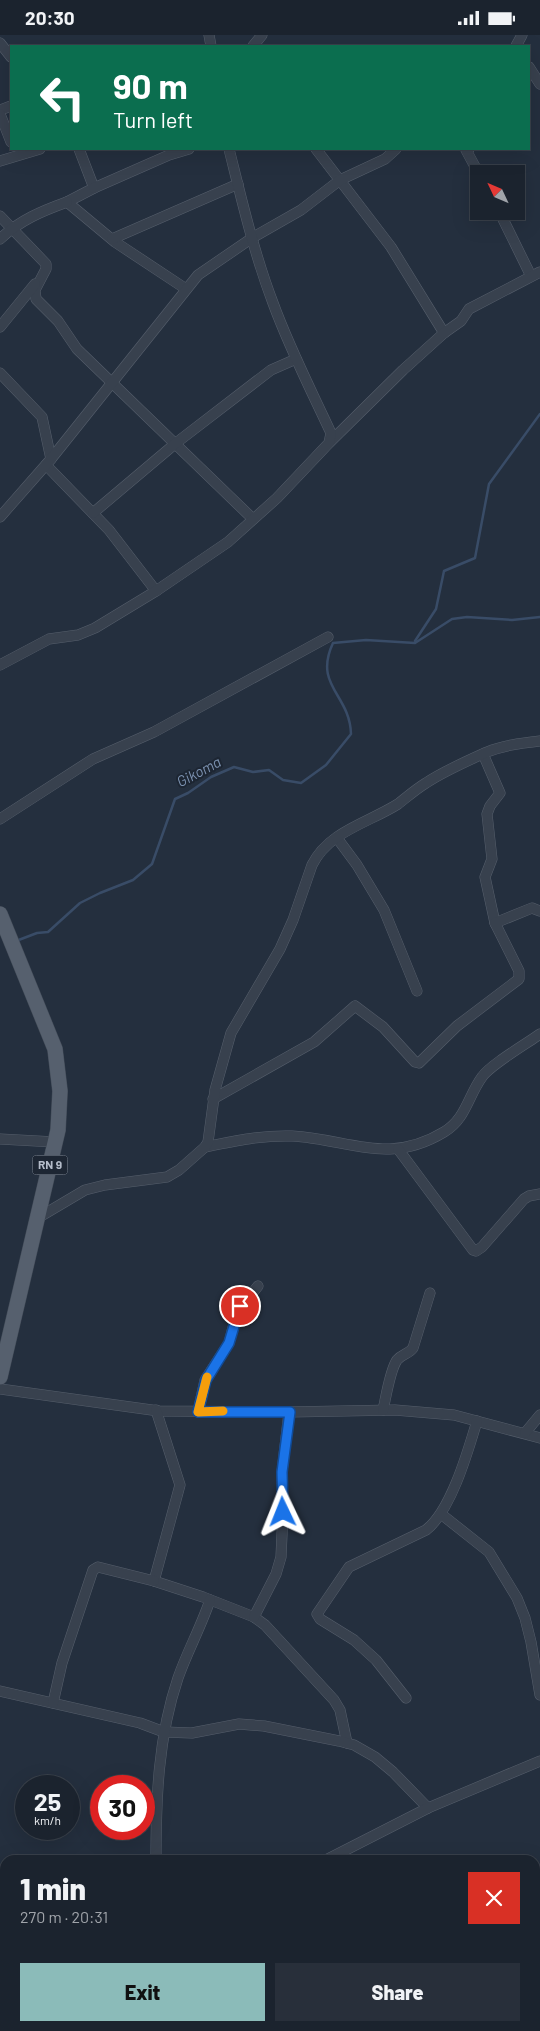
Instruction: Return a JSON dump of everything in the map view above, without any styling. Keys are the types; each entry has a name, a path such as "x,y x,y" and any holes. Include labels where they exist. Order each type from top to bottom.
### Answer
{"main road":[{"name":"RN 9","path":"1,1367 58,1130 60,1091 55,1049 2,919"}],"street":[{"path":"254,45 262,35"},
{"path":"0,43 7,56"},
{"path":"530,69 540,84"},
{"path":"0,114 10,139"},
{"path":"0,161 16,152 32,150"},
{"path":"79,150 94,188"},
{"path":"0,239 11,228 39,212 67,202 168,155 186,150"},
{"path":"230,150 252,237 273,304 296,359 331,433 329,443"},
{"path":"317,150 391,247 444,333"},
{"path":"0,517 48,462 186,289 206,269 252,237 301,210 340,180 385,159 395,150"},
{"path":"466,150 474,165"},
{"path":"112,239 238,184"},
{"path":"67,202 112,239 186,289"},
{"path":"0,216 46,264 46,269 34,289 36,299 58,321 77,349 253,519"},
{"path":"0,665 49,639 78,635 95,628 156,591 223,545 277,498 368,404 444,333 461,321 469,309 536,274 504,220"},
{"path":"0,327 39,280"},
{"path":"93,513 176,443 271,370 296,359"},
{"path":"0,373 42,417 48,462 80,501 93,513 156,591"},
{"path":"0,819 93,759 154,732 328,637"},
{"path":"36,1219 85,1190 105,1185 167,1177 179,1170 205,1147 208,1142 213,1099 231,1033 280,949 293,920 315,858 337,837 353,825 396,805 426,783 483,754 504,746 540,741"},
{"path":"213,1099 314,1042 355,1006 383,1027 415,1062 419,1063 457,1026 519,979 519,971 495,923 484,877 492,859 487,814 500,793 483,754"},
{"path":"337,837 358,865 384,910 417,991"},
{"path":"495,923 532,908 540,911"},
{"path":"205,1147 263,1136 294,1136 374,1149 412,1147 444,1132 455,1123 462,1115 483,1075 540,1034"},
{"path":"0,1139 55,1142"},
{"path":"398,1149 473,1250 476,1251 482,1247 524,1199 540,1194"},
{"path":"198,1412 206,1380 229,1343 237,1312 258,1286"},
{"path":"383,1410 394,1365 400,1357 409,1353 413,1348 430,1293"},
{"path":"0,1389 156,1410 198,1412 383,1410 454,1415 540,1438"},
{"path":"154,1581 180,1485 156,1410"},
{"path":"254,1617 276,1574 281,1557 282,1472 290,1412"},
{"path":"525,1433 540,1415"},
{"path":"406,1698 376,1660 354,1640 320,1619 317,1614 349,1567 426,1530 441,1514 466,1459 477,1421"},
{"path":"441,1514 494,1558 522,1609 536,1640 540,1689"},
{"path":"53,1703 62,1663 93,1570 98,1567 154,1581 254,1617 279,1637 334,1700 340,1710 347,1743"},
{"path":"156,1855 157,1787 164,1732 177,1680 210,1600"},
{"path":"0,1691 140,1723 164,1732 192,1733 239,1724 347,1743 375,1757 393,1772 428,1808"},
{"path":"336,1855 428,1808 540,1761"}],"waterway":[{"path":"415,641 436,609 444,571 475,558 489,484 540,414"},
{"name":"Gikoma","path":"16,941 37,933 48,932 80,903 133,880 152,864 175,799 188,793 211,777 234,767 253,772 269,770 283,780 301,783 326,765 351,734 345,709 334,690 327,670 328,658 333,643 366,640 415,643 452,619 467,617 512,620 540,617"}],"slow traffic":[{"path":"207,1377 198,1412 223,1411"}],"route":[{"path":"240,1306 229,1343 206,1380 198,1412 243,1410 290,1412 283,1457 283,1512"}]}
